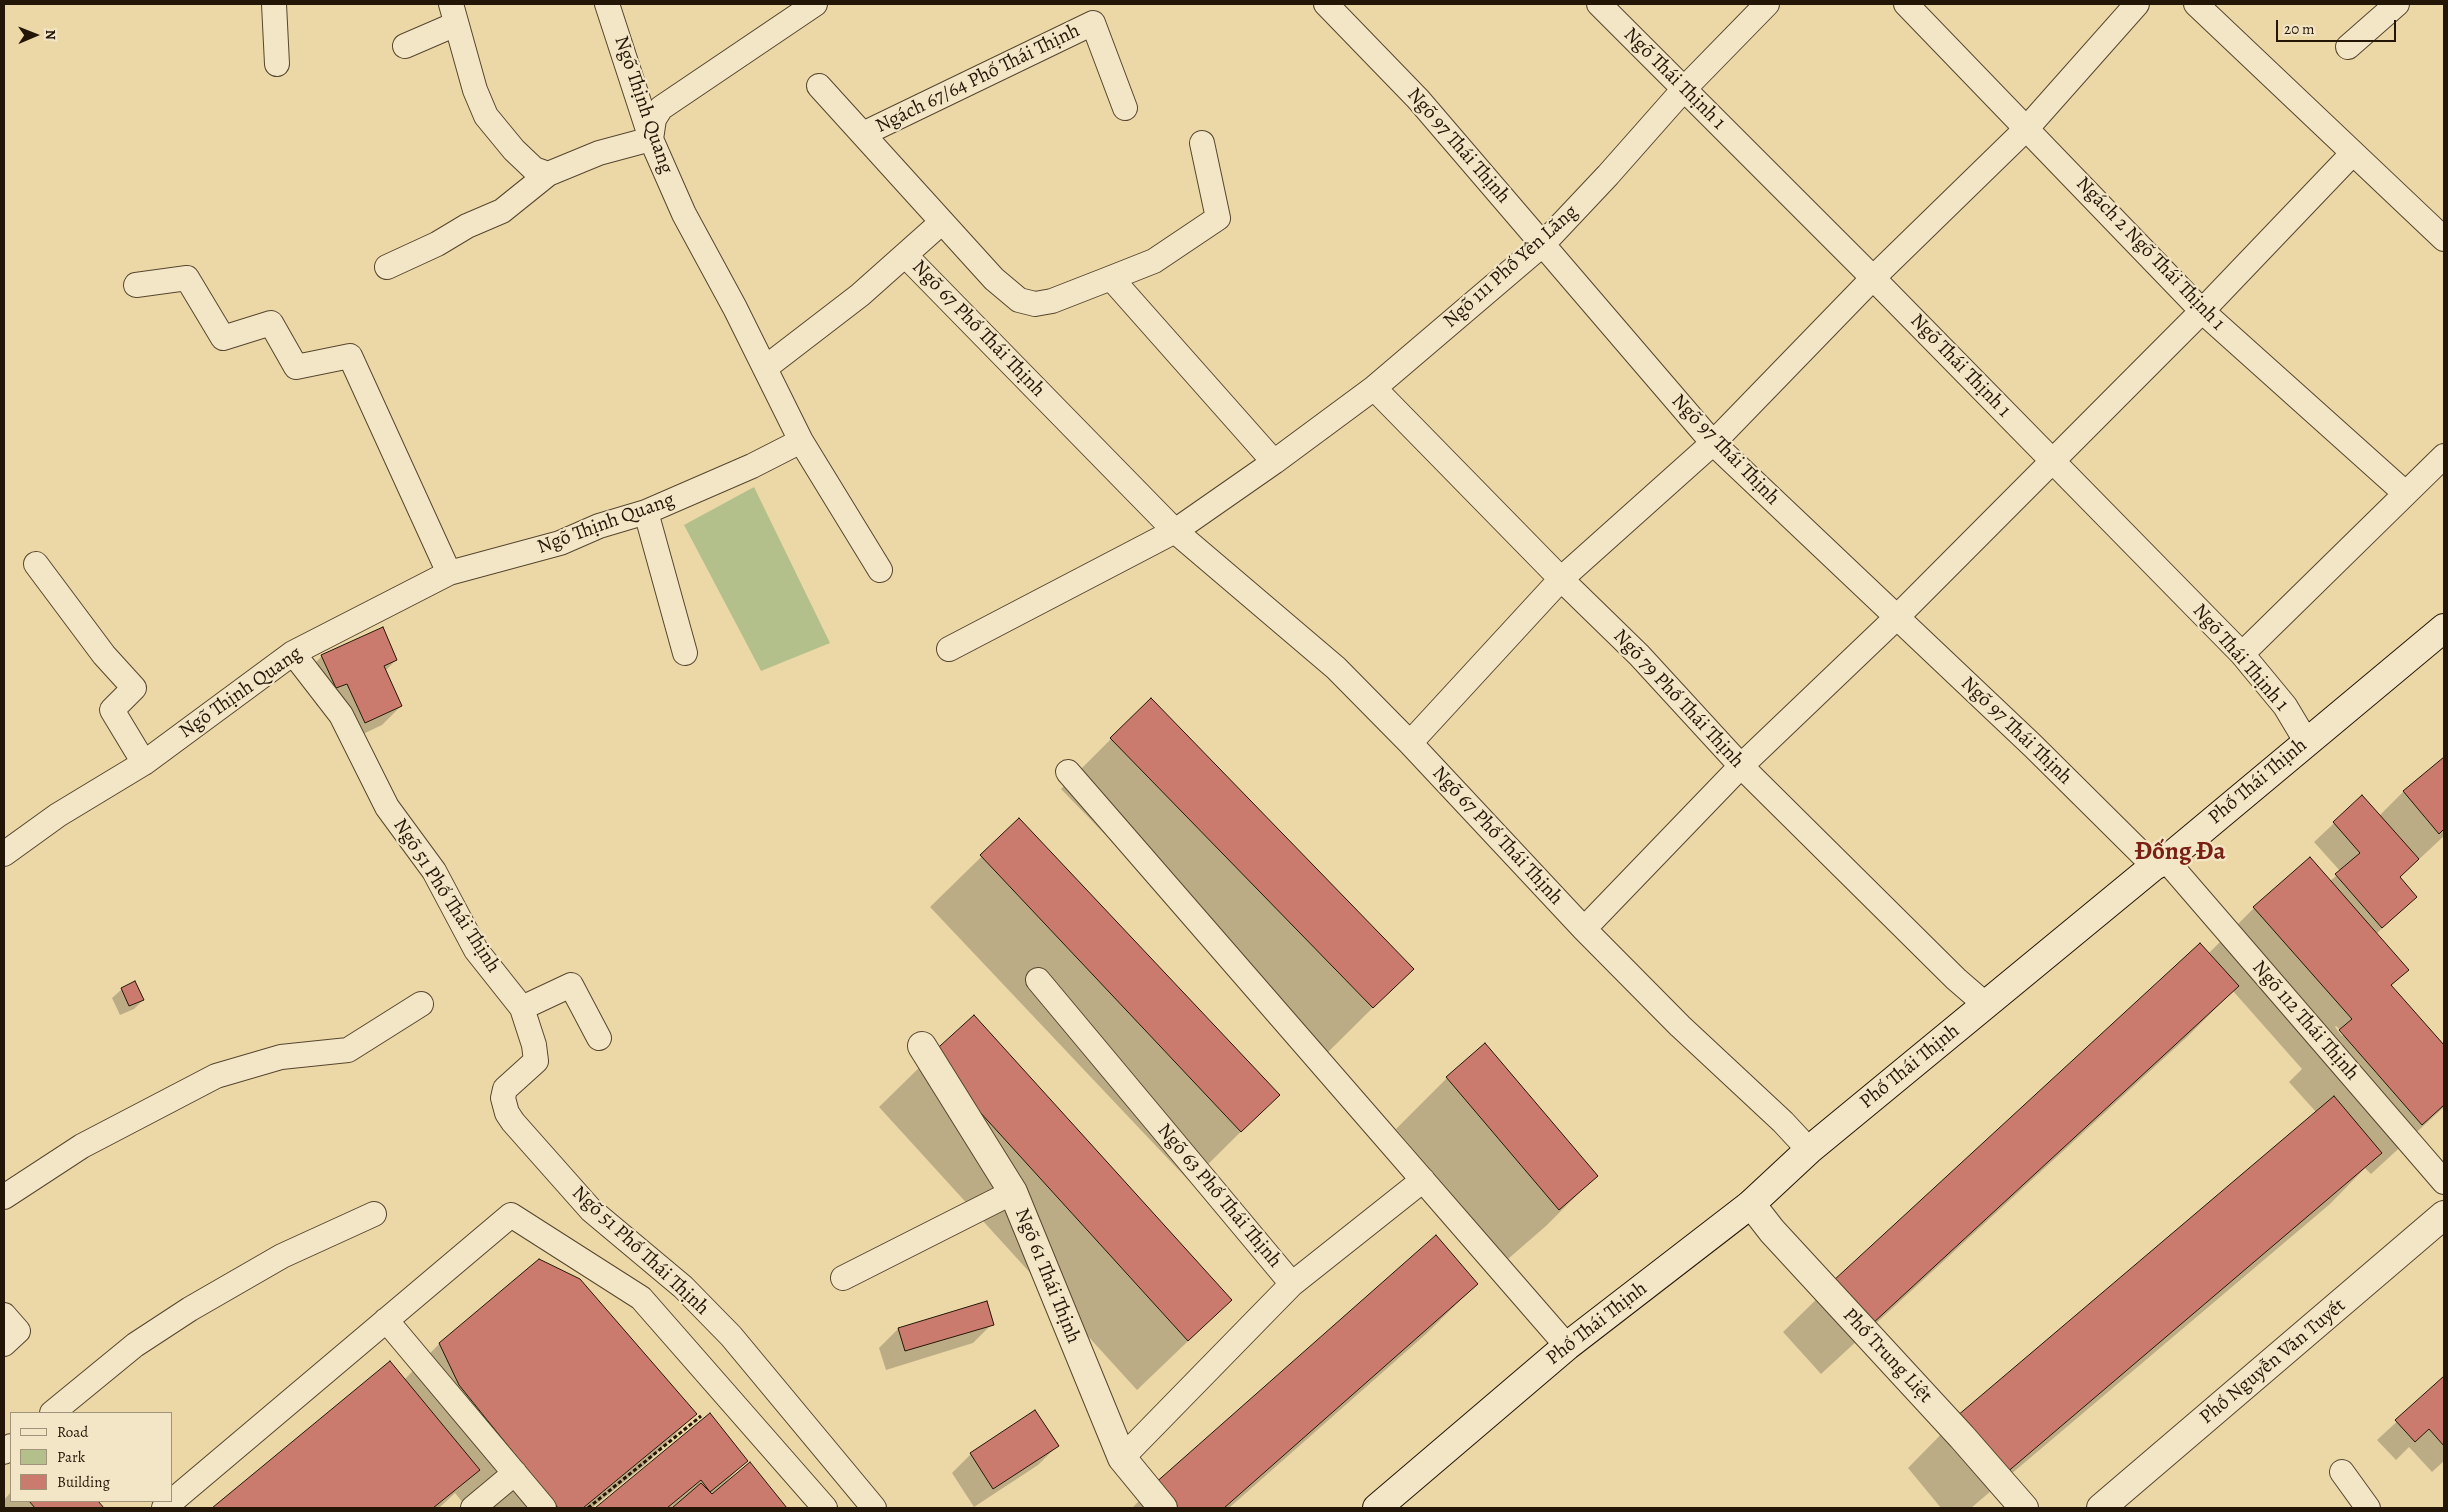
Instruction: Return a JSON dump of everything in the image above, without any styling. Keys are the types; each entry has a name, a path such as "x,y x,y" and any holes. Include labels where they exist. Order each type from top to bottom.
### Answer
{"street":[{"name":"Phố Thái Thịnh","path":"1377,1508 1567,1346 1750,1204 1809,1150 2444,628"},
{"name":"Ngõ 61 Thái Thịnh","path":"922,1046 1013,1192 1122,1458 1163,1508"},
{"name":"Phố Trung Liệt","path":"1750,1204 1772,1231 1962,1437 2024,1508"},
{"name":"Phố Nguyễn Văn Tuyết","path":"2101,1508 2444,1215"}],"lane":[{"path":"274,4 277,64"},
{"name":"Ngõ Thịnh Quang","path":"4,854 58,815 144,763 292,653 449,573 560,542 599,526 646,512 752,466 801,440 735,308 684,214 651,139 607,4"},
{"path":"387,267 437,244 467,226 502,211 548,174 600,153 651,139 654,119 662,108 815,4"},
{"name":"Ngõ 97 Thái Thịnh","path":"1326,4 1418,99 1713,444 1896,618 2160,863"},
{"name":"Ngõ Thái Thịnh 1","path":"1599,4 2242,654 2285,706 2306,741"},
{"name":"Ngõ 111 Phố Yên Lãng","path":"1274,462 1374,388 1543,244 1608,175 1684,89 1767,4"},
{"name":"Ngách 2 Ngõ Thái Thịnh 1","path":"1906,4 2202,312 2405,493"},
{"path":"1410,743 1561,579 1713,444 1872,278 2027,128 2137,4"},
{"path":"2196,4 2444,239"},
{"path":"2348,47 2397,4"},
{"path":"405,46 454,14 475,90 486,116 514,150 534,170 548,174"},
{"name":"Ngách 67/64 Phố Thái Thịnh","path":"863,134 1093,23 1125,108"},
{"name":"Ngách 67/64 Phố Thái Thịnh","path":"819,86 994,279 1019,300 1035,304 1052,301 1154,261 1218,218 1202,143"},
{"path":"1584,929 1741,766 1896,618 2202,312 2353,153"},
{"path":"906,256 942,222"},
{"name":"Ngõ 67 Phố Thái Thịnh","path":"765,368 906,256 1176,531 1336,668 1410,743 1584,929 1680,1026 1783,1122 1809,1150"},
{"path":"136,285 186,278 223,338 271,323 296,367 350,356 449,573"},
{"path":"949,649 1176,531 1274,462 1111,278"},
{"name":"Ngõ 79 Phố Thái Thịnh","path":"1374,388 1561,579 1640,655 1741,766 1956,979 1986,1005"},
{"path":"801,440 880,570"},
{"path":"2242,654 2444,456"},
{"path":"646,512 685,652"},
{"path":"36,564 104,654 134,688 112,710 144,763"},
{"name":"Ngõ 51 Phố Thái Thịnh","path":"292,653 341,715 387,807 434,871 476,950 522,1008 536,1053 536,1061 505,1089 503,1098 507,1113 513,1122 591,1210 683,1287 731,1336 874,1508"},
{"path":"1068,772 1567,1346"},
{"name":"Ngõ 112 Thái Thịnh","path":"2160,863 2444,1182"},
{"name":"Ngõ 63 Phố Thái Thịnh","path":"1038,980 1292,1284 1423,1180"},
{"path":"522,1008 571,986 599,1038"},
{"path":"4,1197 82,1146 216,1076 281,1057 348,1050 421,1004"},
{"path":"843,1278 1013,1192"},
{"path":"53,1412 135,1345 190,1309 282,1256 374,1214"},
{"path":"172,1501 511,1215 641,1298 825,1508"},
{"path":"1122,1458 1292,1284"},
{"path":"4,1315 18,1331 4,1344"},
{"path":"386,1320 544,1508"},
{"path":"2342,1472 2368,1508"},
{"path":"473,1508 515,1473"}],"path":[{"path":"588,1508 727,1395"}],"green space":[{"path":"754,487 830,643 761,671 684,525"}],"building":[{"path":"383,627 397,660 384,666 402,706 365,723 347,684 336,688 321,655"},
{"path":"1151,698 1414,969 1373,1008 1110,738"},
{"path":"2444,757 2444,829 2439,834 2403,791"},
{"path":"2362,795 2419,859 2400,877 2417,897 2382,928 2335,874 2360,853 2333,822"},
{"path":"1019,818 1280,1095 1241,1132 980,855"},
{"path":"2310,857 2409,970 2391,985 2444,1045 2444,1105 2422,1125 2339,1030 2352,1019 2253,907"},
{"path":"2200,943 2239,986 1872,1324 1833,1281"},
{"path":"135,981 144,1000 129,1006 121,988"},
{"path":"974,1015 1232,1300 1188,1341 929,1056"},
{"path":"1485,1043 1598,1176 1559,1210 1446,1077"},
{"path":"2334,1096 2382,1153 2005,1474 1957,1416"},
{"path":"1436,1235 1478,1284 1224,1508 1174,1508 1153,1485"},
{"path":"539,1259 580,1279 697,1414 583,1508 558,1508 459,1385 439,1343"},
{"path":"987,1301 994,1325 905,1351 898,1328"},
{"path":"390,1361 480,1470 433,1508 212,1508"},
{"path":"2444,1376 2444,1446 2429,1429 2415,1442 2395,1420"},
{"path":"1035,1410 1059,1446 993,1489 970,1453"},
{"path":"710,1413 748,1461 710,1492 701,1480 667,1508 595,1508"},
{"path":"750,1462 787,1508 672,1508 701,1483 712,1494"},
{"path":"30,1502 99,1502 104,1508 35,1508"}],"district":[{"name":"Đống Đa","path":"2180,853"}]}
